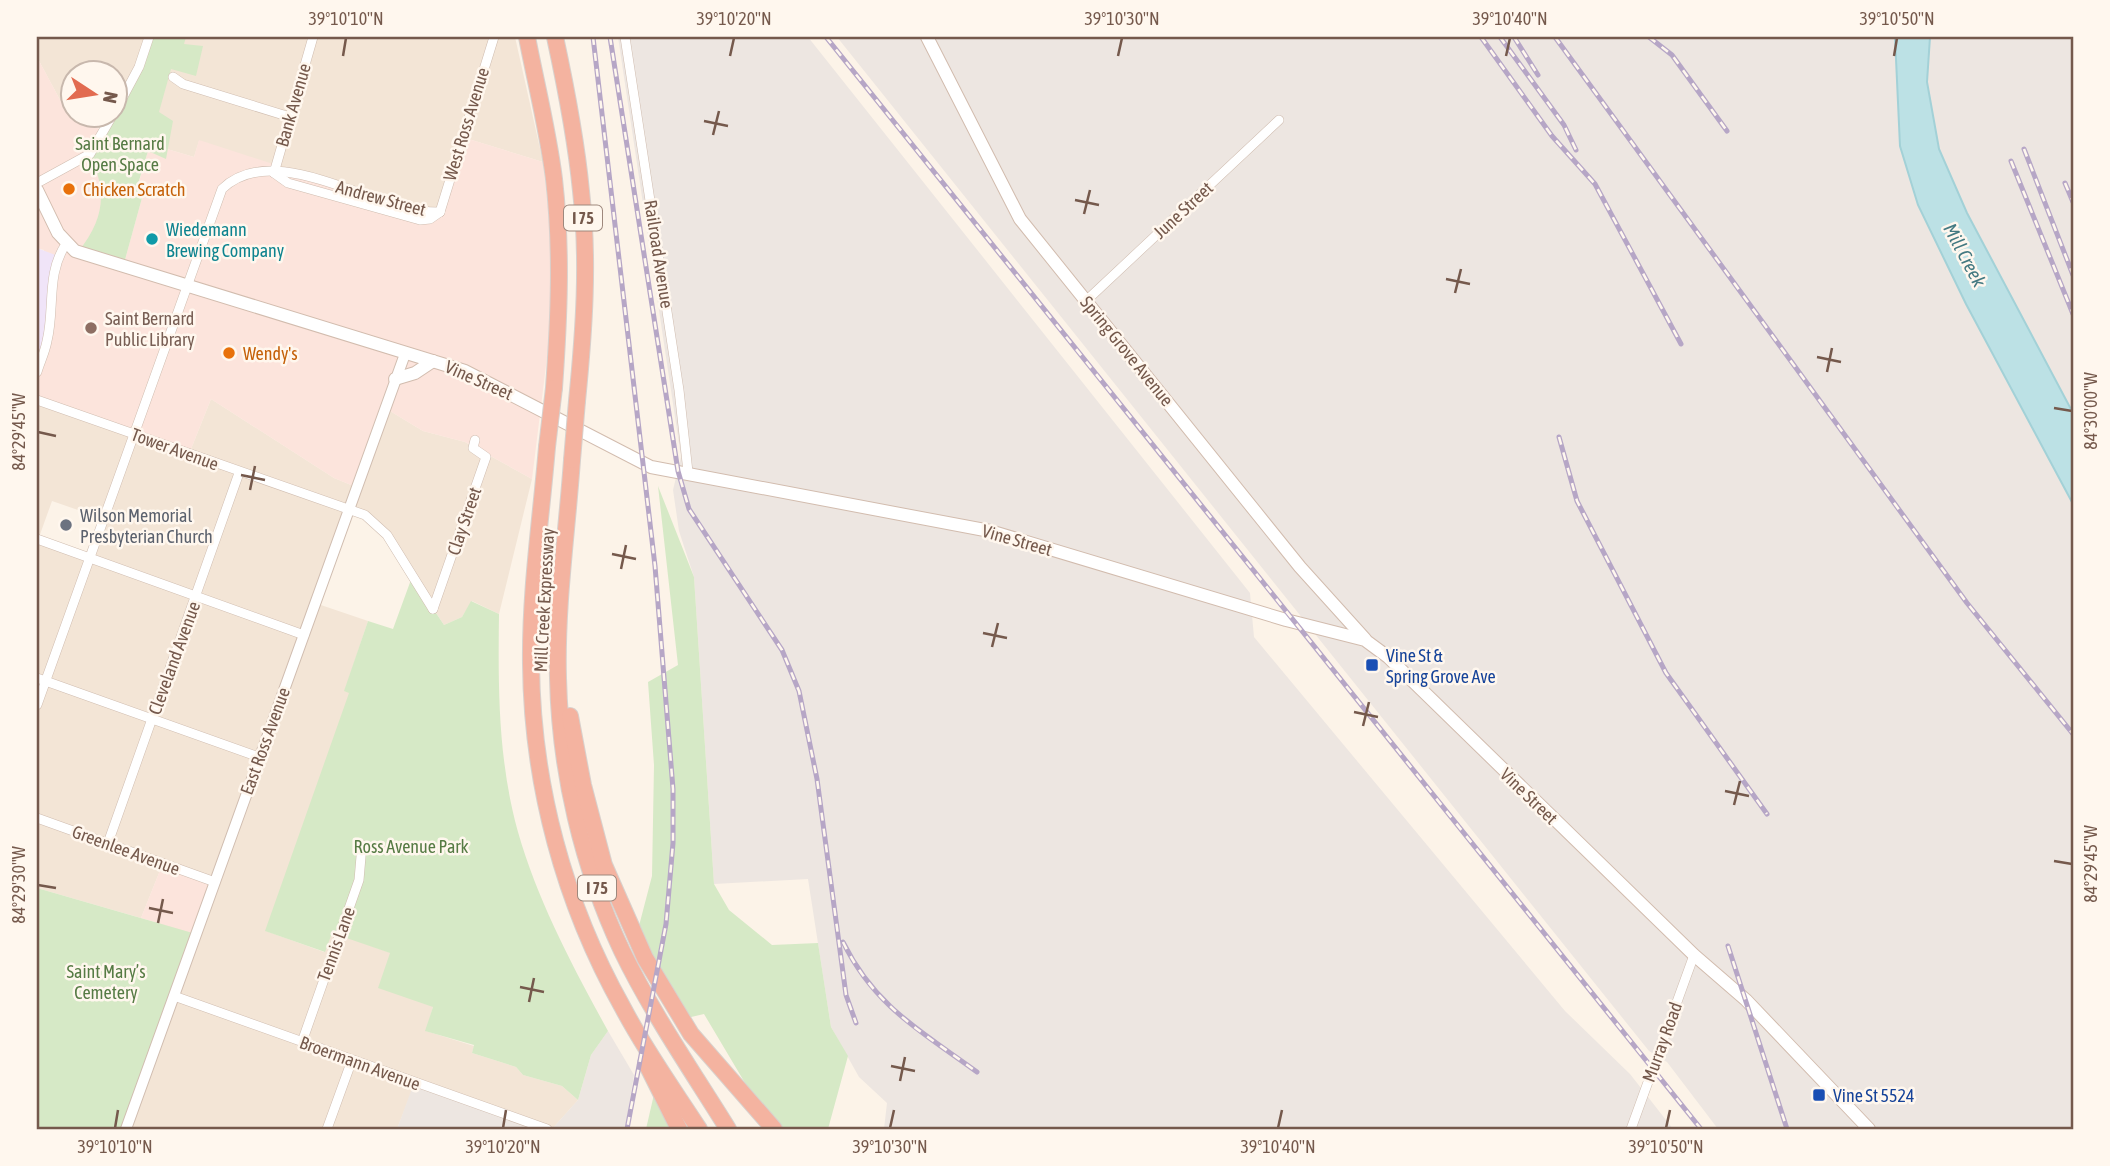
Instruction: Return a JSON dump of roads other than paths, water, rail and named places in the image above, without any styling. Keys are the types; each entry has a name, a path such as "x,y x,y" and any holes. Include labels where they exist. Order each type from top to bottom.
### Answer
{"highway":[{"name":"Mill Creek Expressway","path":"527,37 546,131 557,215 560,284 554,388 531,643 538,757 559,856 580,918 639,1037 699,1129"},
{"name":"Mill Creek Expressway","path":"555,37 573,126 584,220 584,318 558,678 562,740 574,809 610,924 639,984 728,1129"},
{"path":"561,617 576,752 598,844 617,898 645,958 691,1034 774,1129"},
{"path":"639,1037 642,1056 679,1129"}],"main road":[{"name":"Spring Grove Avenue","path":"928,37 1020,219 1300,567 1365,640"},
{"path":"37,190 66,244"},
{"name":"Vine Street","path":"66,244 78,252 187,288 433,361 482,379 651,467 688,471 990,531 1295,622 1365,640 1388,657 1693,955 1746,1000 1869,1129"},
{"path":"395,379 415,373 433,361"}],"street":[{"path":"130,84 149,37"},
{"name":"Bank Avenue","path":"274,173 313,37"},
{"name":"West Ross Avenue","path":"440,212 494,37"},
{"name":"Railroad Avenue","path":"625,37 676,364 688,471"},
{"path":"173,77 183,84 290,117"},
{"name":"June Street","path":"1087,300 1279,120"},
{"path":"37,183 90,154 104,130"},
{"path":"37,705 41,679 90,558 222,189 249,173 274,173"},
{"name":"Andrew Street","path":"274,173 288,183 420,220 430,219 440,212"},
{"path":"37,373 48,341 53,278 58,257 66,244"},
{"name":"East Ross Avenue","path":"126,1129 405,354"},
{"name":"Tower Avenue","path":"37,400 371,519 387,535"},
{"name":"Clay Street","path":"387,535 433,609 486,457 473,448 475,440"},
{"name":"Cleveland Avenue","path":"108,843 239,473"},
{"path":"37,540 304,635"},
{"path":"41,679 259,758"},
{"name":"Greenlee Avenue","path":"37,818 215,881"},
{"name":"Tennis Lane","path":"302,1042 359,880 362,845"},
{"name":"Murray Road","path":"1631,1129 1693,955"},
{"name":"Broermann Avenue","path":"174,996 547,1129"},
{"path":"327,1129 352,1060"}],"water":[{"name":"Mill Creek","path":"1895,37 1930,37 1927,82 1939,149 1967,213 2073,413 2073,504 1966,304 1918,205 1900,146"}],"railway":[{"path":"593,37 655,566 673,789 673,843 666,924 627,1129"},
{"path":"610,37 678,471 689,509 782,650 799,691 817,779 846,995 856,1023"},
{"path":"826,37 1701,1129"},
{"path":"1481,37 1552,136 1595,184 1681,344"},
{"path":"1500,37 1564,125 1576,150"},
{"path":"1514,37 1538,75"},
{"path":"1555,37 1967,603 2073,734"},
{"path":"1649,37 1672,55 1727,131"},
{"path":"2024,149 2073,275"},
{"path":"2011,161 2073,314"},
{"path":"2065,183 2073,202"},
{"path":"1559,437 1577,501 1666,673 1767,814"},
{"path":"843,942 856,965 885,1001 918,1030 977,1072"},
{"path":"1728,946 1787,1129"}],"place":[{"name":"Chicken Scratch","path":"69,189"},
{"name":"Wiedemann Brewing Company","path":"152,239"},
{"name":"Saint Bernard Public Library","path":"91,328"},
{"name":"Wendy's","path":"229,353"},
{"name":"Wilson Memorial Presbyterian Church","path":"66,525"},
{"name":"Vine St & Spring Grove Ave","path":"1372,665"},
{"name":"Vine St 5524","path":"1819,1095"}],"park label":[{"name":"Saint Bernard Open Space","path":"120,153"},
{"name":"Ross Avenue Park","path":"411,846"},
{"name":"Saint Mary’s Cemetery","path":"106,981"}]}
